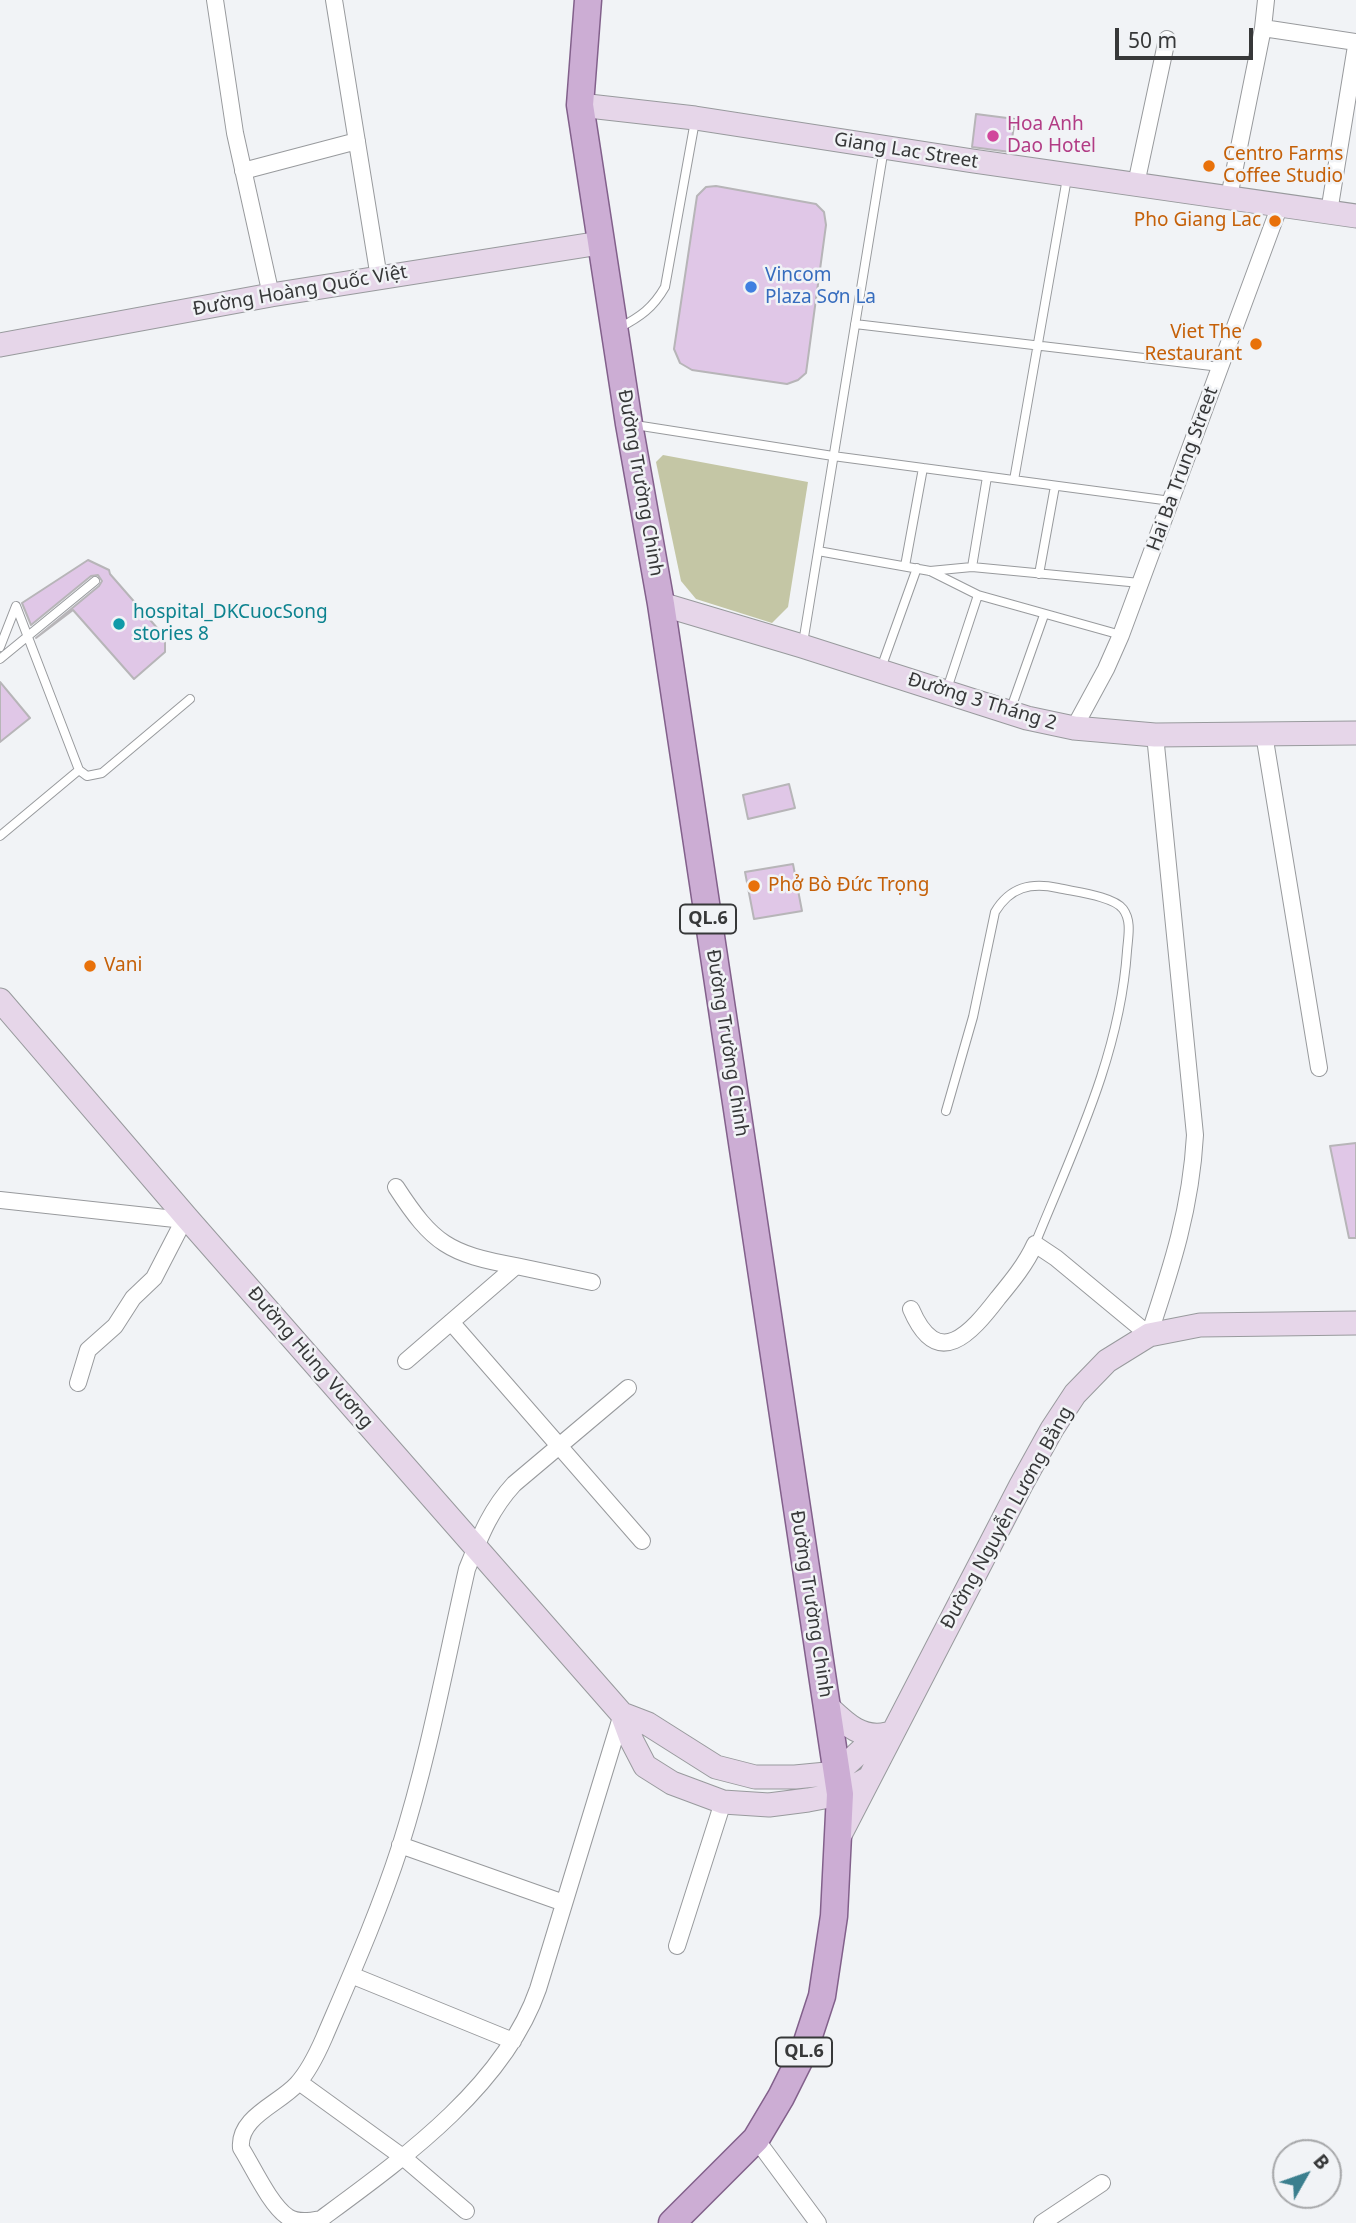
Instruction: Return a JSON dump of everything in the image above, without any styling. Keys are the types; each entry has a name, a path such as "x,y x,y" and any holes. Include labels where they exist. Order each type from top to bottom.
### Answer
{"main road":[{"name":"Đường Trường Chinh","path":"588,0 580,105 629,424 661,604 827,1706 838,1783 838,1838"},
{"name":"QL.6","path":"673,2223 756,2139 781,2098 804,2051 822,1996 834,1916 838,1838"}],"street":[{"path":"215,0 234,133 271,295"},
{"path":"334,0 379,278"},
{"path":"1229,197 1263,28 1266,0"},
{"path":"1263,28 1356,44 1329,212"},
{"path":"1136,184 1167,39"},
{"name":"Giang Lac Street","path":"580,105 695,118 1356,216"},
{"path":"243,170 357,141"},
{"name":"Hai Ba Trung Street","path":"1074,728 1121,635 1280,205"},
{"name":"Đường Hoàng Quốc Việt","path":"0,345 271,295 600,243"},
{"name":"Đường 3 Tháng 2","path":"661,604 1010,712 1074,728 1155,735 1356,733"},
{"path":"1264,734 1319,1068"},
{"path":"911,1309 922,1330 931,1337 950,1341 959,1339 970,1333 988,1311 1021,1269 1035,1244 1051,1254 1149,1335 1175,1258 1186,1214 1195,1135 1155,735"},
{"name":"Đường Hùng Vương","path":"0,1000 185,1219 622,1714 645,1766 672,1783 723,1802 769,1805 838,1783"},
{"path":"396,1187 418,1220 438,1240 454,1251 487,1261 592,1282"},
{"path":"0,1200 185,1219 154,1278 133,1298 115,1325 88,1350 78,1383"},
{"path":"406,1361 516,1266"},
{"path":"451,1322 642,1541"},
{"name":"Đường Nguyễn Lương Bằng","path":"838,1838 869,1779 884,1734 1052,1429 1075,1394 1107,1361 1149,1335 1200,1325 1356,1323"},
{"path":"622,1714 532,2007 513,2041 459,2105 404,2158 321,2219 307,2222 289,2217 278,2207 241,2148 240,2138 246,2124 299,2082 321,2043 379,1909 419,1780 467,1569 489,1516 499,1500 559,1445 628,1388"},
{"path":"827,1706 863,1735 884,1734"},
{"name":"Đường Hùng Vương","path":"622,1714 648,1724 716,1767 755,1777 795,1777 838,1783"},
{"path":"838,1783 884,1734"},
{"path":"838,1783 869,1779"},
{"path":"677,1946 723,1802"},
{"path":"401,1845 564,1903"},
{"path":"351,1975 513,2041"},
{"path":"299,2082 404,2158 466,2211"},
{"path":"756,2139 818,2223"},
{"path":"1042,2223 1102,2183"}],"lane":[{"path":"616,330 644,314 657,302 665,287 695,118"},
{"path":"802,646 884,147"},
{"path":"1014,480 1068,175"},
{"path":"855,324 1220,367"},
{"path":"629,424 834,456 1171,501"},
{"path":"905,566 923,468"},
{"path":"972,567 987,477"},
{"path":"1039,574 1055,486"},
{"path":"818,551 930,570 972,567 1140,583"},
{"path":"880,671 917,568"},
{"path":"930,570 978,596 1121,635"},
{"path":"0,659 95,581"},
{"path":"946,692 978,596"},
{"path":"0,647 16,606 79,770 87,776 102,773 190,699"},
{"path":"1010,712 1044,615"},
{"path":"0,836 79,770"},
{"path":"946,1111 972,1017 995,912 1000,904 1012,892 1035,884 1115,902 1125,913 1128,922 1120,1015 1098,1089 1035,1244"}],"green space":[{"path":"663,455 808,482 788,607 772,623 696,599 681,581 656,462"}],"building":[{"path":"976,114 1015,119 1010,152 972,147"},
{"name":"Vincom Plaza Sơn La","path":"716,186 816,204 824,212 826,225 806,373 798,380 787,384 692,370 680,363 674,349 697,196 706,187"},
{"name":"hospital_DKCuocSong stories 8","path":"88,560 109,570 165,637 165,652 134,679 73,610 36,638 99,586 102,581 98,575 91,576 31,625 22,603"},
{"path":"0,682 30,718 0,742"},
{"path":"789,784 795,808 748,819 743,795"},
{"path":"793,864 802,911 754,919 745,872"},
{"path":"1356,1143 1356,1238 1349,1238 1330,1146"}],"place":[{"name":"Hoa Anh Dao Hotel","path":"993,136"},
{"name":"Centro Farms Coffee Studio","path":"1209,166"},
{"name":"Pho Giang Lac","path":"1275,221"},
{"name":"Vincom Plaza Sơn La","path":"751,287"},
{"name":"Viet The Restaurant","path":"1256,344"},
{"name":"hospital_DKCuocSong stories 8","path":"119,624"},
{"name":"Phở Bò Đức Trọng","path":"754,886"},
{"name":"Vani","path":"90,966"}]}
